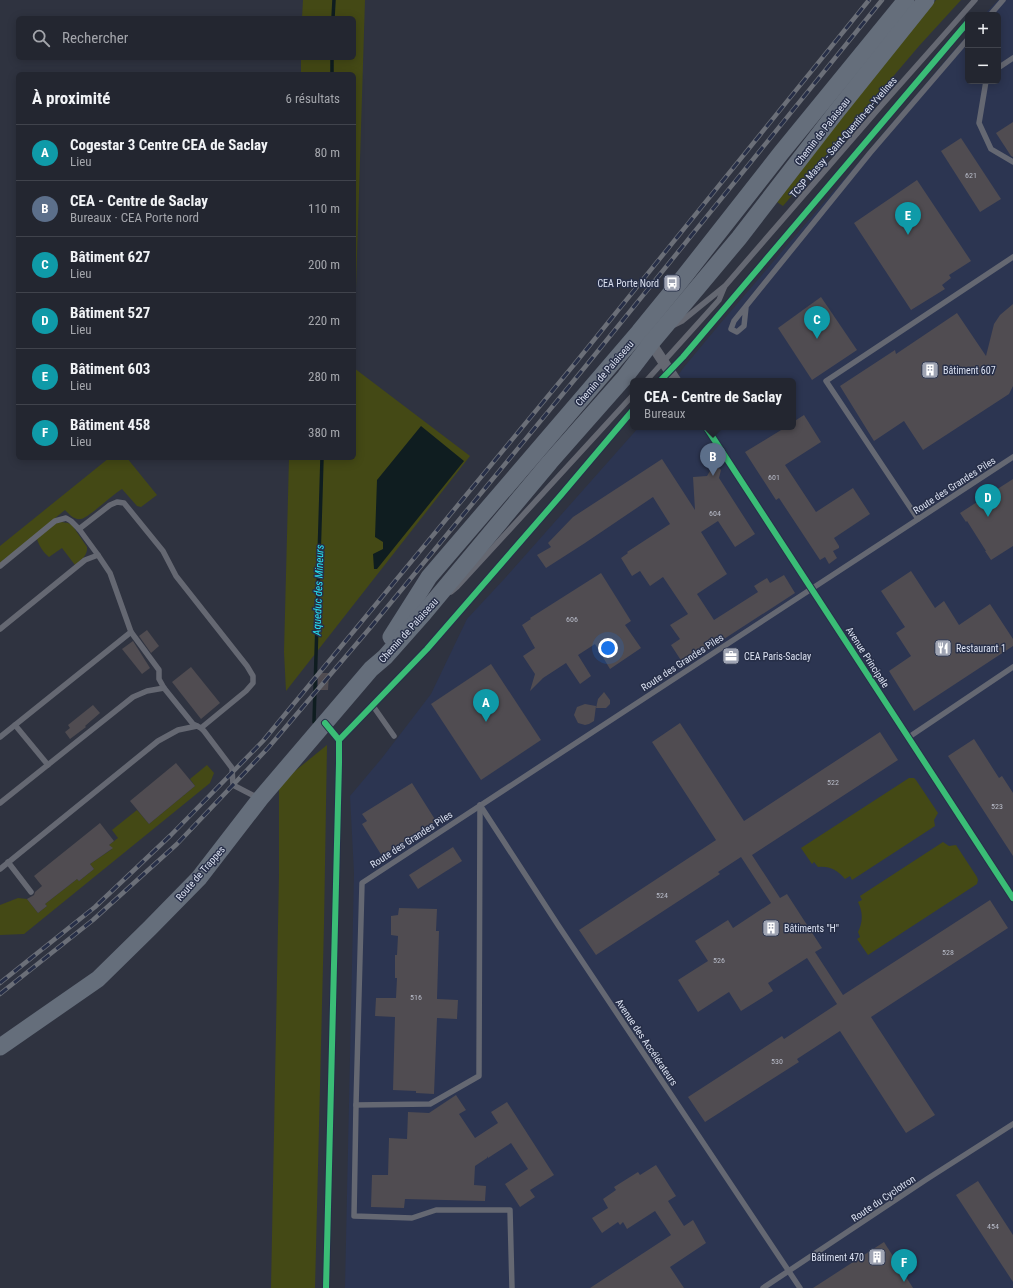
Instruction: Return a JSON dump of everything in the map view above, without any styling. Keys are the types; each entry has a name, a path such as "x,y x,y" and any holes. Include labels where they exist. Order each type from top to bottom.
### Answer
{"main road":[{"name":"Chemin de Palaiseau","path":"371,670 385,657 429,607 550,462 625,377 645,337 679,283 781,153 906,0"},
{"name":"Chemin de Palaiseau","path":"371,670 429,577 645,337 665,327 739,238 837,111 926,0"},
{"name":"Route de Trappes","path":"0,1046 98,979 150,928 199,878 260,799 371,670"}],"street":[{"path":"645,337 674,378"}],"lane":[{"name":"TCSP Massy - Saint-Quentin-en-Yvelines","path":"725,286 975,0"},
{"path":"993,12 1004,0"},
{"path":"746,306 870,153 965,42"},
{"path":"1001,66 1013,58"},
{"path":"986,84 979,123 991,149 1013,162"},
{"path":"918,519 826,381 1013,257"},
{"path":"665,327 682,321 725,286"},
{"path":"649,378 719,300 725,286"},
{"path":"429,607 457,587 630,398"},
{"name":"Avenue Principale","path":"708,430 1013,898"},
{"name":"Route des Grandes Piles","path":"356,1105 362,883 1013,457"},
{"path":"0,869 158,741 178,730 199,727 246,691 253,683 253,676 247,666 176,576 163,551 124,503 117,502 110,505 79,529"},
{"path":"0,566 55,521 66,518 71,521 79,529 110,573 130,632 159,670 159,680 164,688 193,724 199,727 232,768 234,785 260,799"},
{"path":"0,629 85,560 98,556"},
{"path":"0,737 130,632"},
{"path":"909,737 1013,667"},
{"path":"0,803 133,697 147,691 164,688"},
{"path":"373,706 394,736"},
{"path":"15,725 48,765"},
{"path":"480,805 479,1076 430,1104 356,1105 354,1216 412,1218 436,1210 510,1210 512,1288"},
{"name":"Avenue des Accélérateurs","path":"480,805 562,931 800,1288"},
{"path":"8,862 31,892"},
{"name":"Route du Cyclotron","path":"764,1288 1013,1124"}],"shaded area":[{"name":"CEA Paris-Saclay","path":"998,0 1013,0 1013,1288 345,1288 354,873 350,796 382,758 431,694 467,619 636,430 796,430 796,378 676,378 719,325 965,38 965,84 1001,84 1001,12 987,12"},
{"path":"421,426 464,461 377,569 374,569 373,554 383,549 383,542 375,537 377,480"}],"green space":[{"path":"303,0 365,0 356,288 356,72 301,72 301,60 356,60 356,16 302,16"},
{"path":"936,0 961,0 919,46 783,206 777,202 869,82"},
{"path":"356,370 470,456 286,691 284,652 289,460 356,460"},
{"path":"107,460 129,460 157,495 141,507 137,506 122,489 84,518 74,518 65,510 0,563 0,546"},
{"path":"61,522 72,525 87,547 85,555 75,565 62,548 49,557 42,549 37,539 56,523"},
{"path":"327,745 315,1288 271,1288 279,874 279,784"},
{"path":"207,765 214,773 210,783 24,934 0,935 0,905 18,898 27,899 38,913 47,906 45,904 77,879 79,881 94,869 90,864 112,849 109,845 118,838 112,830 137,810 149,824 195,786 190,779"},
{"path":"909,778 914,778 916,780 938,813 934,820 935,826 852,880 850,876 845,879 833,869 818,867 814,862 812,864 801,848"},
{"path":"943,842 949,846 956,845 977,877 977,884 868,955 857,939 860,937 858,932 862,921 862,913 858,902 862,900 860,896"}],"building":[{"path":"1013,122 1013,157 996,133"},
{"path":"961,138 1001,199 980,212 941,151"},
{"path":"917,180 971,261 949,275 951,278 942,285 945,289 911,310 854,223"},
{"path":"821,297 857,350 812,380 778,328"},
{"name":"Bâtiment 607","path":"1013,304 1013,386 1009,394 923,450 904,421 874,441 840,386 895,350 896,354 957,313 986,356 994,324 1000,315"},
{"path":"804,415 821,442 785,465 816,512 853,488 870,514 834,538 839,548 833,551 837,558 829,564 825,557 820,560 779,498 776,500 745,452 781,430 796,430 796,420"},
{"path":"662,459 695,510 693,477 707,476 713,466 719,468 721,470 719,478 755,534 735,547 718,521 701,532 727,574 697,594 714,620 758,592 754,586 767,578 770,583 784,575 795,593 684,665 671,645 680,639 670,625 688,614 663,577 650,586 640,571 632,576 621,558 628,553 627,552 670,524 653,497 546,568 537,555 551,547 548,543 573,517"},
{"path":"1013,479 1013,546 991,560 967,521 966,522 960,513"},
{"path":"911,571 935,608 944,601 959,625 990,604 1013,639 1013,646 914,711 889,671 911,656 896,633 905,627 881,591"},
{"path":"601,573 631,621 625,625 641,648 610,669 595,644 578,655 591,676 580,684 566,663 543,678 530,691 535,674 523,656 535,648 522,625 531,619 530,618"},
{"path":"147,630 159,646 151,653 139,636"},
{"path":"133,641 150,668 142,674 122,649"},
{"path":"491,664 541,740 481,780 431,704"},
{"path":"191,667 220,703 201,719 172,682"},
{"path":"318,673 329,673 328,690 318,690"},
{"path":"604,692 610,700 610,704 606,708 596,708 598,699"},
{"path":"585,704 596,706 594,721 585,725 578,723 574,715 577,707"},
{"path":"93,705 100,713 85,726 86,727 70,739 65,732 70,728 68,725"},
{"name":"Bâtiments \"H\"","path":"680,723 744,821 880,732 898,760 752,855 780,898 787,894 822,948 815,952 843,995 990,900 1008,928 871,1017 935,1115 906,1133 840,1031 797,1059 799,1062 705,1122 688,1097 782,1036 784,1039 837,1004 807,958 768,983 773,991 741,1011 729,992 698,1012 678,980 708,961 695,941 728,920 733,928 771,903 741,857 718,872 720,874 596,955 579,930 716,840 652,742"},
{"path":"974,739 999,778 1002,776 1013,793 1013,856 948,756"},
{"path":"176,763 195,786 149,824 130,801"},
{"path":"412,783 436,821 382,856 362,824 367,821 362,814"},
{"path":"100,823 114,841 109,845 113,848 90,864 94,869 79,881 77,879 45,904 47,906 38,913 27,899 34,895 35,892 42,886 34,876"},
{"path":"453,847 462,861 418,889 409,875"},
{"path":"399,908 437,909 436,931 439,931 437,999 458,1000 457,1019 437,1018 434,1094 416,1093 416,1091 393,1090 395,1017 375,1016 376,998 396,998 397,978 395,978 395,955 397,955 398,936 391,935 391,916 398,915"},
{"path":"456,1095 466,1110 459,1114 475,1138 498,1123 491,1112 507,1102 554,1175 530,1190 535,1197 520,1207 505,1184 528,1169 511,1143 488,1158 487,1156 487,1158 475,1166 474,1185 486,1186 485,1201 405,1199 404,1208 371,1207 372,1175 388,1175 389,1138 407,1139 408,1112 429,1113"},
{"path":"656,1165 676,1196 668,1201 684,1226 693,1220 706,1243 670,1267 684,1288 590,1288 671,1235 655,1211 627,1229 623,1222 620,1225 618,1222 602,1233 592,1218 608,1208 603,1199 616,1190 614,1187 638,1172 640,1175"},
{"path":"978,1181 1013,1235 1013,1282 956,1195"},
{"name":"Bâtiment 470","path":"884,1242 913,1288 813,1288"}],"waterway":[{"name":"Aqueduc des Mineurs","path":"333,16 334,0"},
{"name":"Aqueduc des Mineurs","path":"332,60 332,72"},
{"name":"Aqueduc des Mineurs","path":"314,722 322,460"}],"railway":[{"path":"0,983 95,907 171,835 263,741 577,361 869,0"},
{"path":"0,994 93,920 177,844 268,748 370,628 585,367 882,0"}],"cycle path":[{"path":"663,378 683,357 965,26"},
{"path":"339,740 427,649 630,414"},
{"path":"708,430 1013,898"},
{"path":"325,723 339,740 326,1288"}],"place":[{"name":"Bâtiment 603","path":"908,235"},
{"name":"CEA Porte Nord","path":"672,283"},
{"name":"Bâtiment 627","path":"817,339"},
{"name":"Bâtiment 607","path":"930,370"},
{"name":"CEA - Centre de Saclay","path":"713,476"},
{"name":"Bâtiment 527","path":"988,517"},
{"name":"Restaurant 1","path":"943,648"},
{"name":"CEA Paris-Saclay","path":"731,656"},
{"name":"Cogestar 3 Centre CEA de Saclay","path":"486,722"},
{"name":"Bâtiments \"H\"","path":"771,928"},
{"name":"Bâtiment 470","path":"877,1257"},
{"name":"Bâtiment 458","path":"904,1282"}]}
